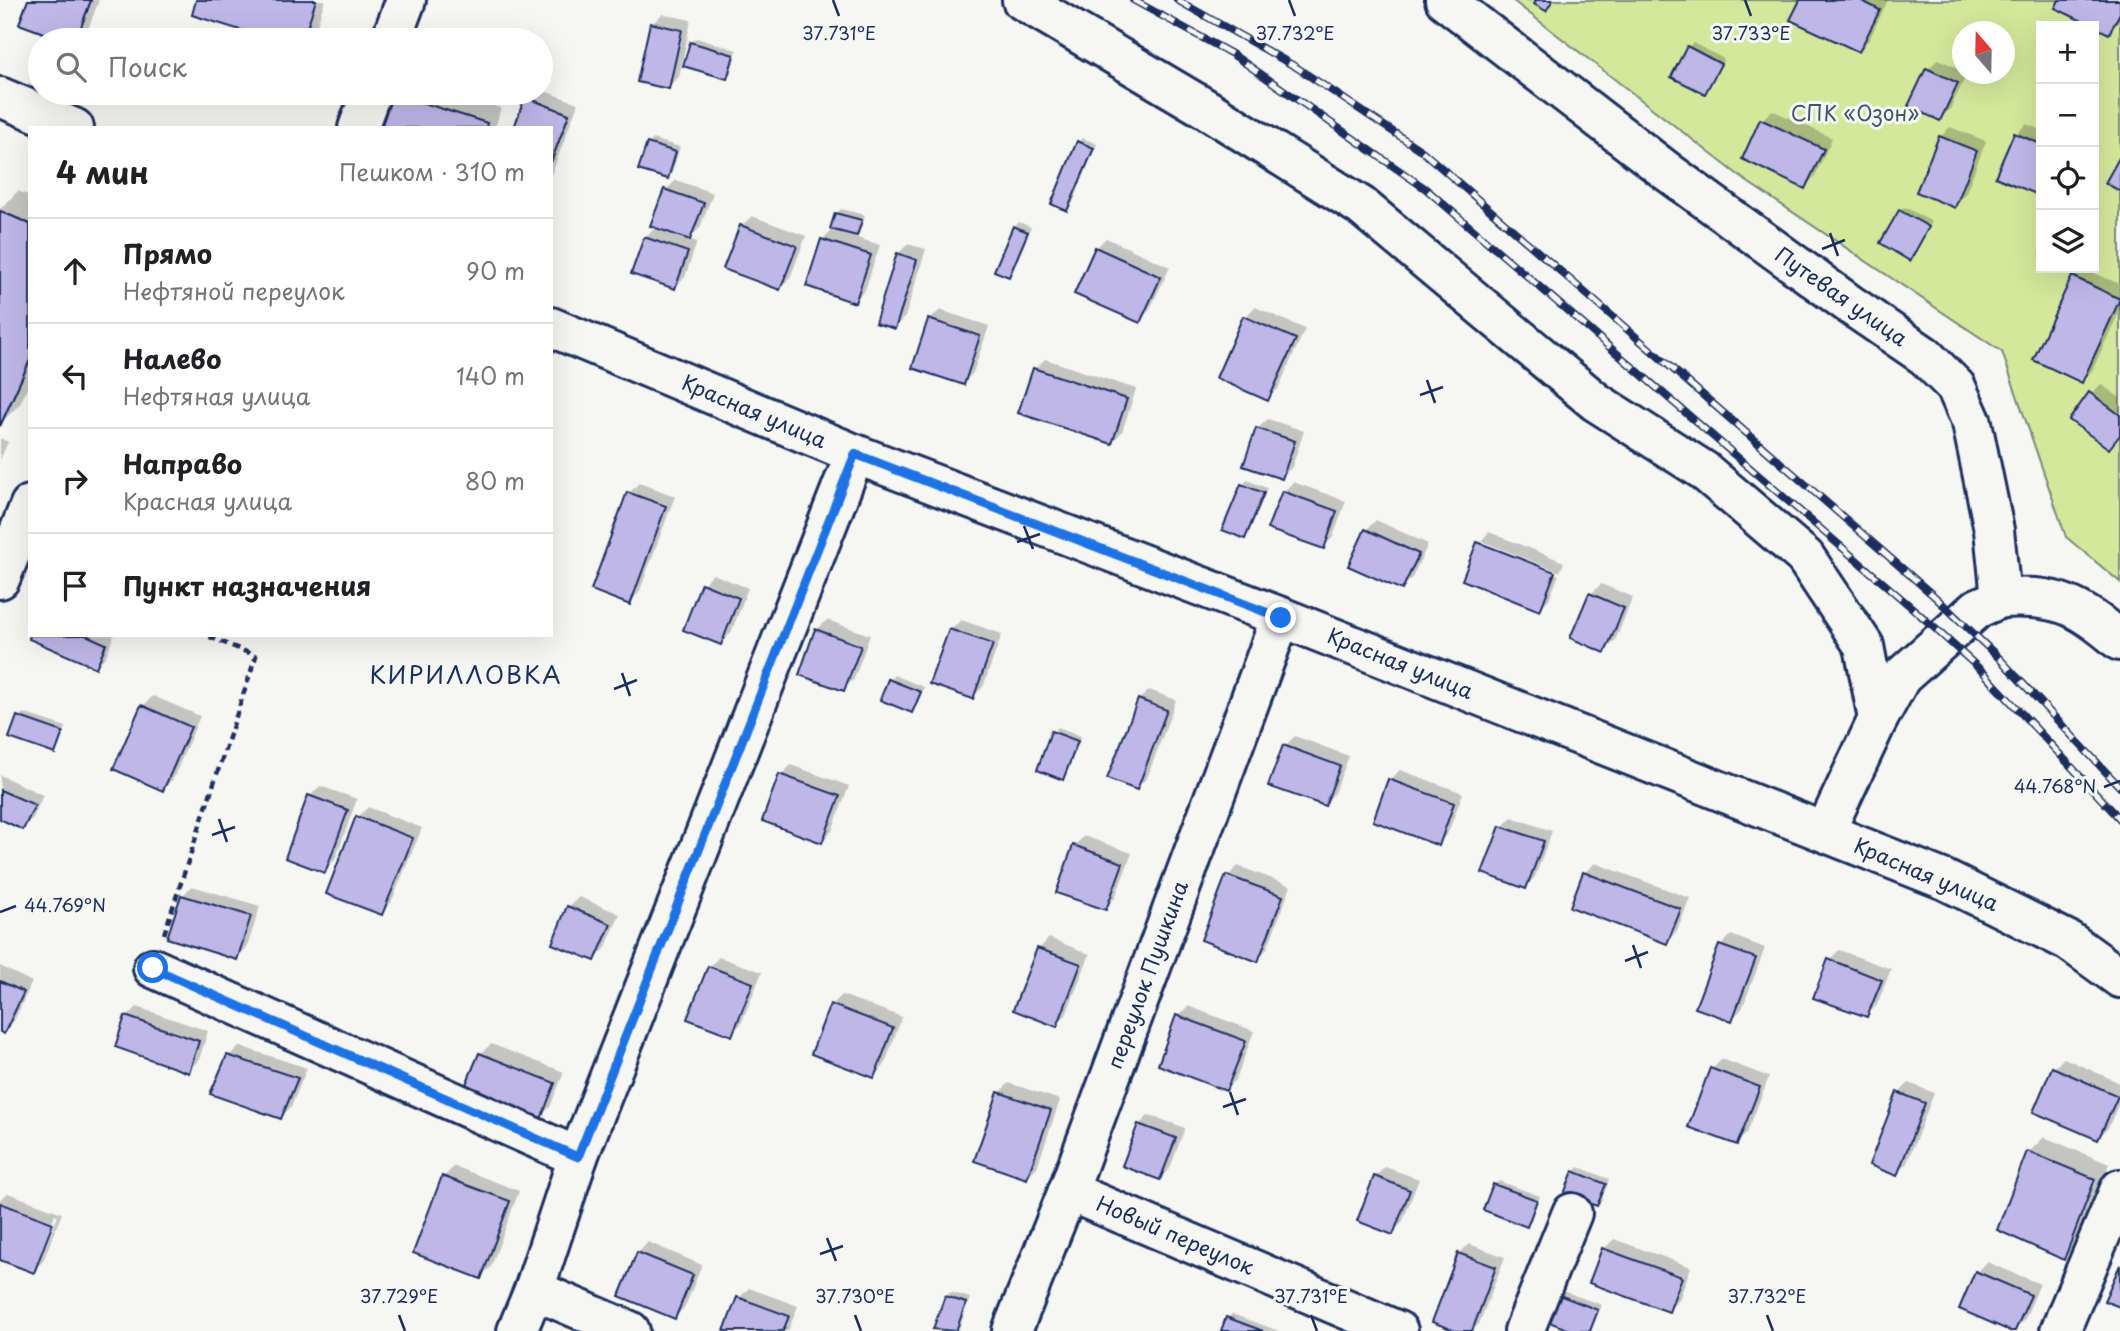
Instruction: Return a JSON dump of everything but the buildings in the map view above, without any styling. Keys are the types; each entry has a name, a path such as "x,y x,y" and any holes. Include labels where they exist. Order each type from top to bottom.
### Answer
{"street":[{"path":"396,28 406,0"},
{"path":"1022,0 1208,110 1361,206 1596,402 1703,470 1805,557 1864,646 1878,719"},
{"name":"Путевая улица","path":"1445,0 1668,172 1924,356 1956,387 1972,423 1994,530 2001,598"},
{"path":"0,97 69,126"},
{"path":"359,126 367,105"},
{"name":"Красная улица","path":"553,328 855,454 1281,618 1945,880 2070,941 2120,978"},
{"path":"517,1331 534,1290 578,1157 855,454"},
{"path":"0,579 28,510"},
{"path":"1825,832 1878,719 1901,677 1978,608 2001,598 2026,597 2060,601 2095,619 2120,641"},
{"name":"переулок Пушкина","path":"1012,1331 1068,1191 1281,618"},
{"path":"153,968 578,1157"},
{"path":"2060,1331 2120,1189"},
{"name":"Новый переулок","path":"1068,1191 1398,1331"},
{"path":"1524,1331 1572,1213"},
{"path":"534,1290 630,1331"}],"path":[{"path":"153,968 256,656 210,637"}],"green space":[{"name":"СПК «Озон»","path":"1512,0 2120,0 2120,582 2066,537 2002,352 1746,181"}],"railway":[{"path":"1133,0 1232,54 1426,189 1917,612 1984,673 2120,819"},
{"path":"1177,0 1296,67 1422,151 1934,596 1999,658 2120,787"}],"district":[{"name":"КИРИЛЛОВКА","path":"466,676"}],"route":[{"path":"153,968 578,1157 855,454 1281,618"}]}
